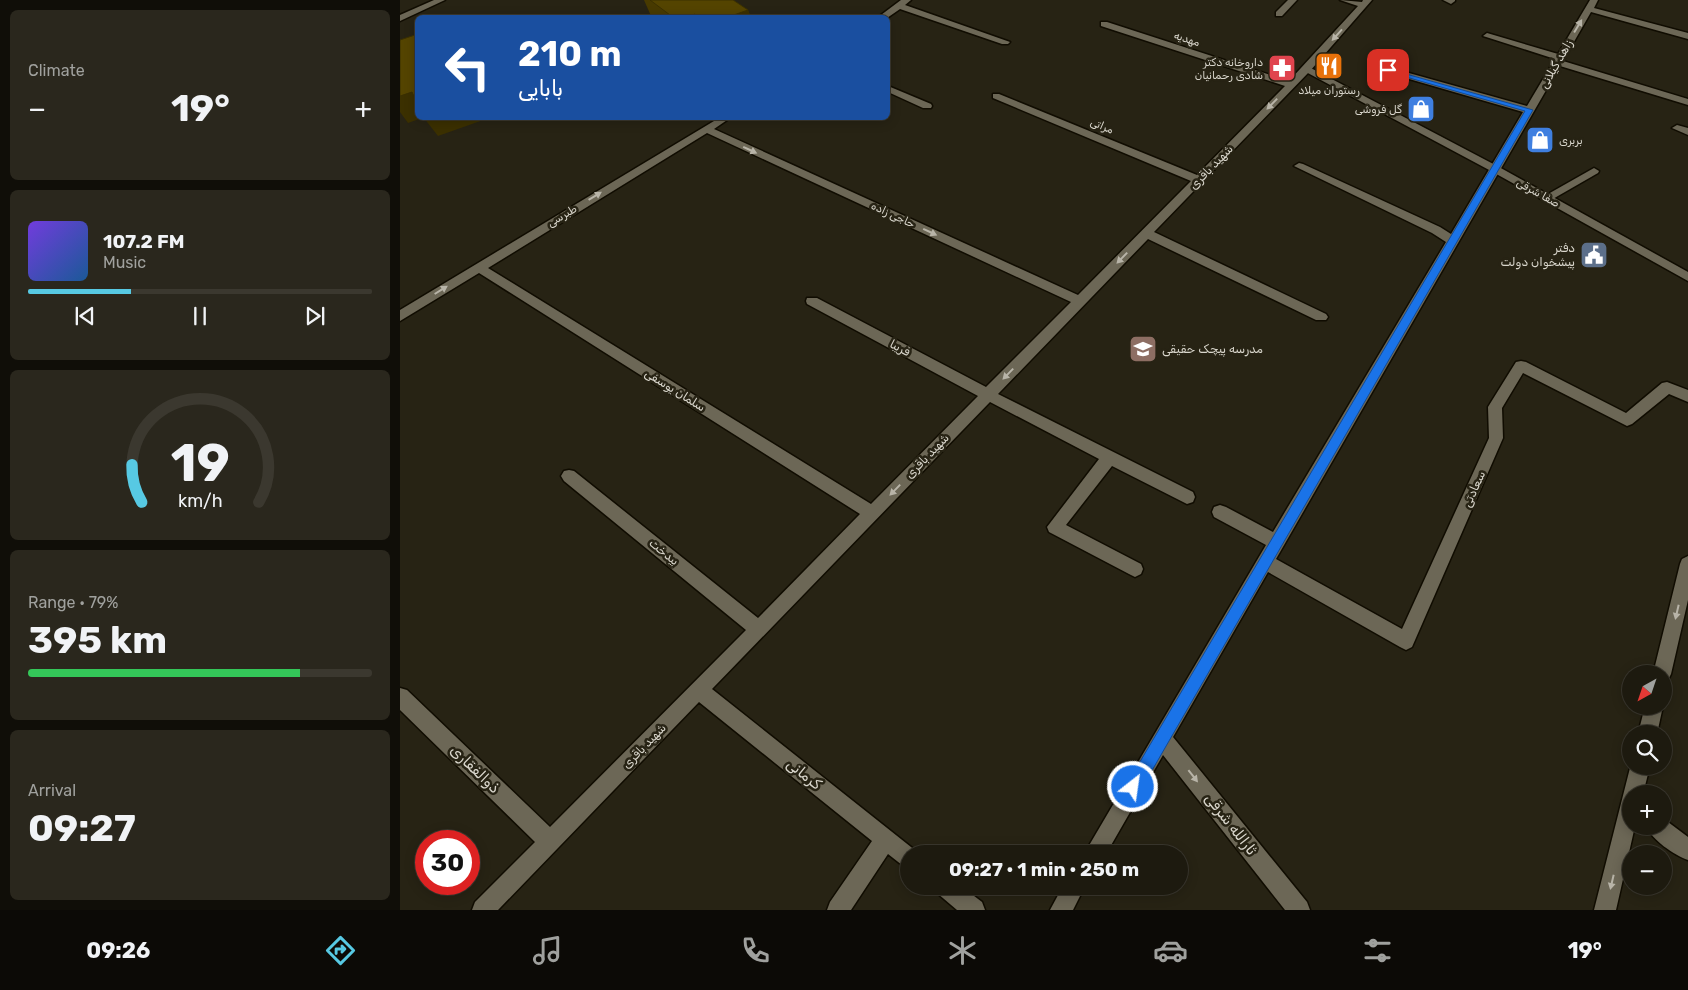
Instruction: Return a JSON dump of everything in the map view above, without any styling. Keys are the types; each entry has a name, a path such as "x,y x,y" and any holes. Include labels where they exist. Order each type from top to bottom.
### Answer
{"street":[{"path":"400,18 441,0"},
{"path":"886,15 908,0"},
{"path":"1279,14 1293,0"},
{"path":"1344,0 1366,3"},
{"name":"شهید باقری","path":"483,910 1292,85 1366,3"},
{"path":"1591,4 1688,36"},
{"name":"زاهد گیلانی","path":"1099,845 1591,4"},
{"path":"899,6 1005,42"},
{"name":"مهدیه","path":"1104,24 1292,85"},
{"path":"1487,36 1688,102"},
{"name":"صفا شرقی","path":"1307,69 1495,169 1688,276"},
{"path":"1388,70 1529,110"},
{"path":"890,90 927,106"},
{"name":"مراتی","path":"996,96 1198,180"},
{"name":"طبرسی","path":"400,316 722,120"},
{"path":"1677,128 1688,132"},
{"name":"حاجی زاده","path":"706,129 1080,301"},
{"path":"1299,166 1436,230 1453,240"},
{"path":"1547,198 1594,171"},
{"path":"1146,233 1321,317"},
{"name":"سلمان یوسفی","path":"478,267 872,513"},
{"name":"فریبا","path":"812,301 988,395 1187,497"},
{"name":"سعادتی","path":"1265,561 1406,641 1496,438 1495,407 1521,366 1628,420 1668,387 1688,396"},
{"path":"1110,457 1055,527 1135,569"},
{"name":"بیدخت","path":"569,476 758,629"},
{"path":"1220,512 1276,542"},
{"path":"1664,665 1688,564"},
{"name":"کرمانی","path":"698,690 900,851"},
{"name":"ذوالفقاری","path":"400,697 550,842"},
{"name":"ثارالله شرقی","path":"1162,738 1299,910"},
{"path":"1605,910 1623,835"},
{"path":"1668,835 1688,850"},
{"path":"838,910 886,839"},
{"path":"955,895 974,910"},
{"path":"1061,910 1070,895"}],"building":[{"path":"650,0 733,0 748,10 734,15 670,15"},
{"path":"415,35 415,98 412,92 400,96 400,40"}],"place":[{"name":"رستوران میلاد","path":"1329,66"},
{"name":"داروخانه دکتر شادی رحمانیان","path":"1282,68"},
{"name":"گل فروشی","path":"1421,109"},
{"name":"بربری","path":"1540,140"},
{"name":"دفتر پیشخوان دولت","path":"1594,255"},
{"name":"مدرسه پیچک حقیقی","path":"1143,349"}],"route":[{"path":"1133,787 1529,110 1388,70"}]}
